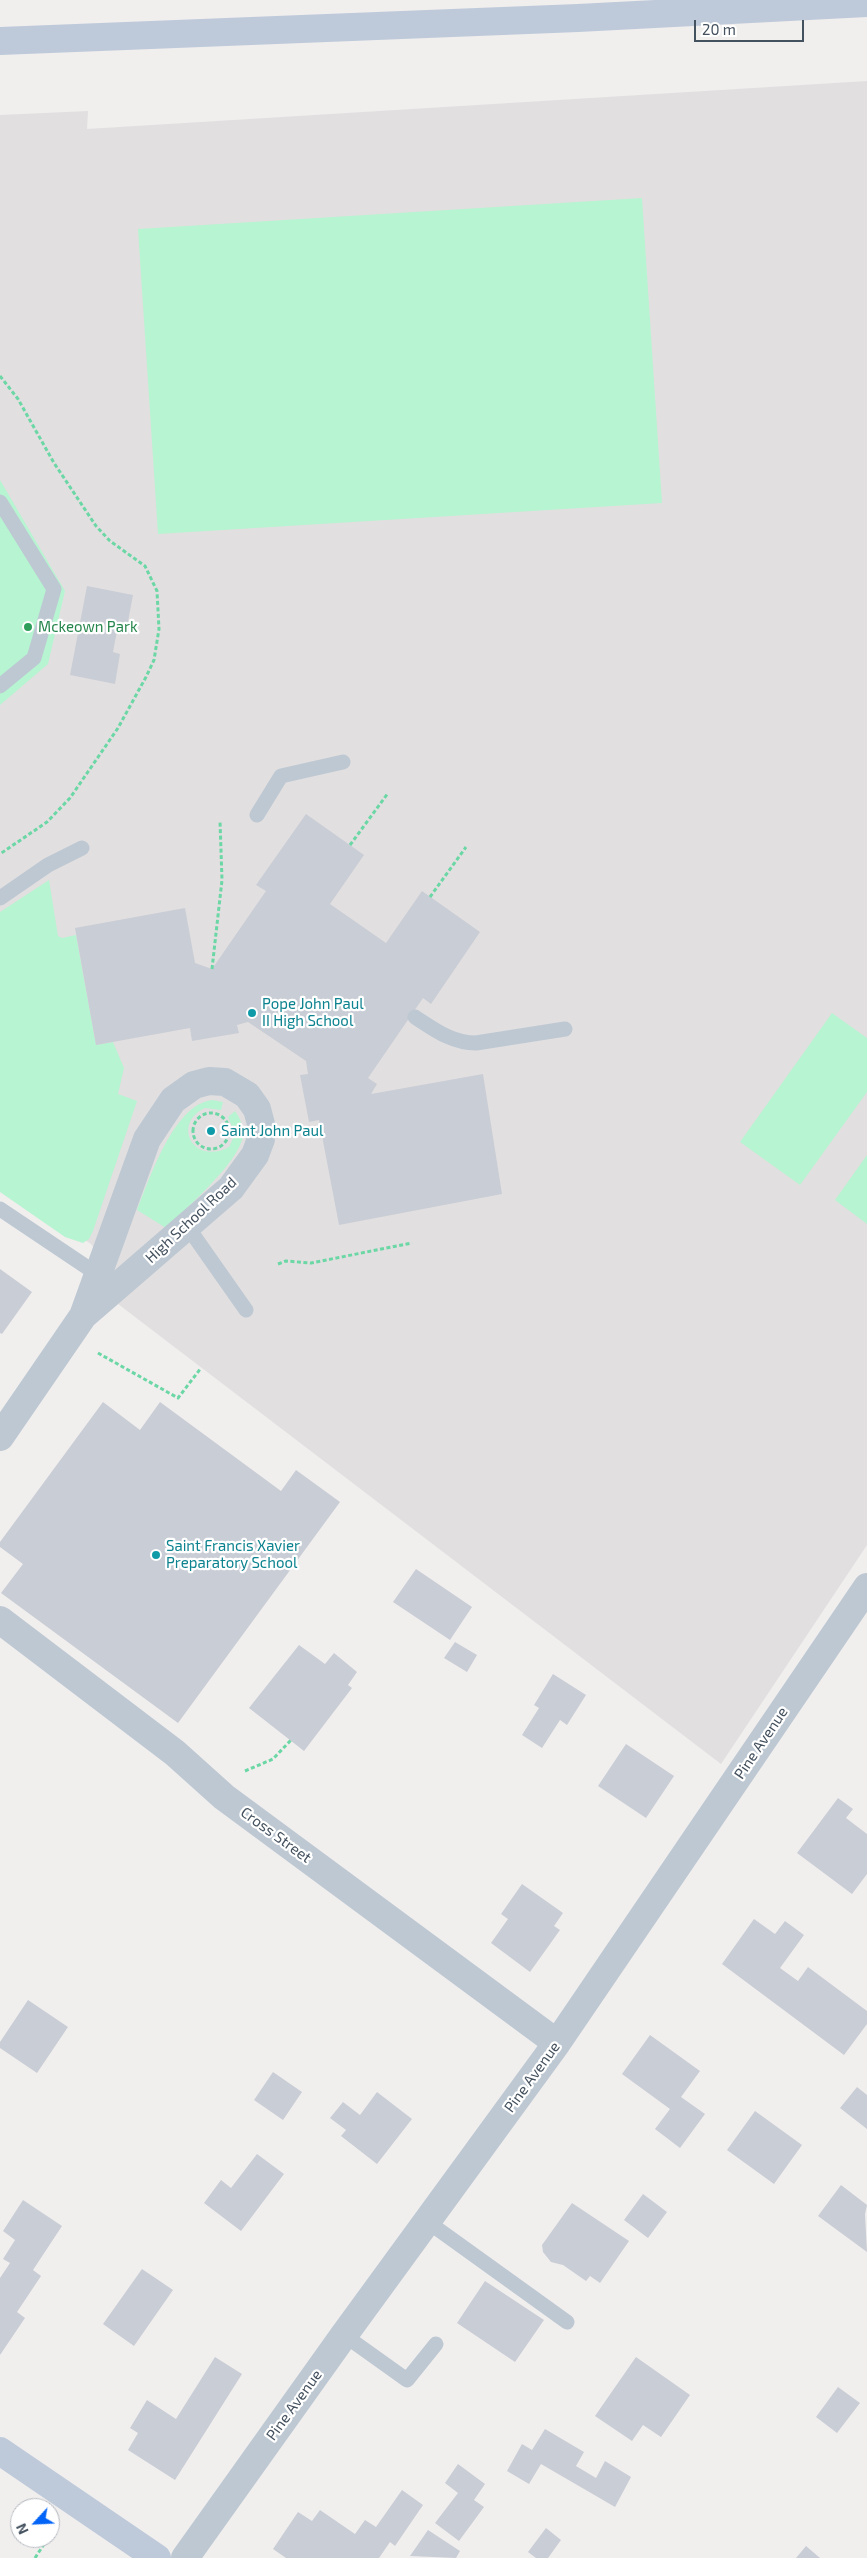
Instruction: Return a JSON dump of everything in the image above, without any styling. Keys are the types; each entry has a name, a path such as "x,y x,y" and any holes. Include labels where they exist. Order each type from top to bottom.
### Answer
{"street":[{"path":"0,40 578,18 854,2"},
{"name":"High School Road","path":"0,1437 83,1316 231,1188 259,1148 261,1139 258,1109 248,1095 225,1082 209,1081 194,1085 173,1100 147,1139 83,1316"},
{"name":"Pine Avenue","path":"185,2558 344,2335 557,2043 867,1587"},
{"name":"Cross Street","path":"0,1620 175,1753 224,1797 557,2043"},
{"path":"0,2451 157,2558"}],"lane":[{"path":"0,502 54,589 34,658 0,686"},
{"path":"257,815 282,776 343,762"},
{"path":"0,898 48,866 82,848"},
{"path":"415,1017 445,1036 461,1043 476,1043 565,1029"},
{"path":"0,1209 97,1274"},
{"path":"187,1226 246,1310"},
{"path":"428,2222 567,2322"},
{"path":"344,2335 407,2380 436,2344"}],"path":[{"path":"0,376 18,399 54,463 96,526 110,541 145,566 157,591 159,629 154,660 146,677 118,728 70,798 47,822 0,854"},
{"path":"350,845 388,793"},
{"path":"212,969 222,880 220,821"},
{"path":"430,897 466,847"},
{"path":"212,1113 224,1118 230,1133 225,1143 220,1147 209,1149 203,1147 195,1139 193,1126 200,1116 212,1113"},
{"path":"278,1264 286,1260 311,1263 412,1243"},
{"path":"91,1349 178,1398 201,1368"},
{"path":"224,1797 244,1772 273,1759 290,1740"}],"shaded area":[{"name":"Pope John Paul II High School","path":"867,81 867,1545 721,1764 101,1291 105,1264 91,1244 0,1183 0,115 88,111 87,129"}],"green space":[{"path":"642,198 662,503 158,534 138,229"},
{"name":"Mckeown Park","path":"0,480 65,591 48,664 0,705"},
{"path":"49,880 58,936 62,938 76,935 96,1045 113,1042 124,1068 118,1094 137,1101 93,1231 89,1239 83,1243 65,1237 0,1192 0,912"},
{"path":"832,1013 867,1038 867,1092 800,1185 740,1142"},
{"path":"213,1100 223,1102 221,1110 205,1108 195,1115 189,1124 188,1132 191,1141 197,1147 206,1151 217,1151 229,1147 235,1134 228,1117 235,1111 243,1129 243,1136 239,1147 222,1172 166,1228 137,1210 156,1162 175,1128 186,1114 199,1104"},
{"path":"867,1155 867,1224 835,1200"}],"building":[{"path":"87,586 133,595 126,632 117,631 113,652 120,654 115,684 70,675"},
{"name":"Pope John Paul II High School","path":"306,814 364,855 330,904 386,943 422,891 480,932 431,1004 423,998 368,1078 377,1084 371,1094 483,1074 502,1194 339,1225 319,1120 309,1122 300,1075 308,1074 306,1061 248,1022 237,1025 239,1033 192,1041 190,1028 96,1045 75,928 185,908 195,963 212,969 266,891 256,885"},
{"path":"0,1269 32,1292 2,1334 0,1333"},
{"name":"Saint Francis Xavier Preparatory School","path":"103,1402 140,1430 160,1402 281,1491 296,1470 340,1502 178,1723 1,1593 23,1564 0,1547 0,1542"},
{"path":"416,1569 472,1607 450,1640 393,1602"},
{"path":"455,1642 477,1655 467,1672 444,1658"},
{"path":"299,1645 325,1664 334,1653 357,1672 348,1685 352,1688 304,1751 249,1708"},
{"path":"553,1674 586,1695 567,1725 560,1720 542,1748 522,1735 539,1708 534,1705"},
{"path":"626,1744 674,1776 646,1818 598,1786"},
{"path":"838,1798 853,1809 846,1818 867,1834 867,1874 852,1894 797,1853"},
{"path":"522,1884 563,1913 554,1926 560,1930 530,1972 491,1943 508,1919 501,1914"},
{"path":"754,1919 775,1934 785,1921 804,1935 780,1968 798,1981 808,1967 867,2011 867,2024 844,2055 722,1964"},
{"path":"28,2000 68,2027 37,2073 0,2048 0,2042"},
{"path":"650,2035 700,2071 681,2097 705,2114 680,2148 655,2129 670,2109 622,2074"},
{"path":"273,2072 302,2092 283,2120 254,2100"},
{"path":"857,2087 867,2095 867,2129 840,2108"},
{"path":"377,2092 412,2119 377,2164 341,2136 346,2130 330,2118 343,2102 360,2115"},
{"path":"755,2111 802,2145 774,2184 727,2150"},
{"path":"257,2154 284,2174 241,2231 204,2203 221,2180 231,2188"},
{"path":"841,2185 867,2205 865,2214 867,2252 818,2216"},
{"path":"643,2194 667,2212 648,2238 624,2220"},
{"path":"23,2200 62,2226 33,2270 41,2276 17,2312 25,2318 0,2355 0,2278 10,2263 3,2259 15,2240 3,2231"},
{"path":"572,2203 629,2241 600,2283 590,2276 586,2281 563,2265 551,2262 543,2252 542,2245"},
{"path":"142,2269 173,2290 134,2346 103,2324"},
{"path":"485,2281 544,2320 515,2362 457,2323"},
{"path":"215,2357 242,2374 175,2480 128,2450 138,2433 130,2428 147,2400 176,2419"},
{"path":"636,2357 690,2395 661,2437 643,2425 632,2441 595,2416"},
{"path":"838,2387 860,2403 837,2433 816,2417"},
{"path":"545,2429 584,2452 576,2466 596,2478 605,2461 631,2477 615,2507 541,2464 529,2484 507,2471 522,2444 532,2450"},
{"path":"458,2464 485,2484 474,2500 484,2507 459,2541 435,2523 458,2493 445,2483"},
{"path":"402,2490 423,2505 395,2546 390,2542 379,2558 286,2558 273,2549 298,2512 312,2521 320,2510 355,2534 365,2520 376,2527"},
{"path":"546,2528 561,2540 548,2558 536,2558 528,2552"},
{"path":"428,2530 460,2551 456,2558 410,2556"},
{"path":"806,2546 820,2558 796,2558"}],"place":[{"name":"Mckeown Park","path":"28,627"},
{"name":"Pope John Paul II High School","path":"252,1013"},
{"name":"Saint John Paul","path":"211,1131"},
{"name":"Saint Francis Xavier Preparatory School","path":"156,1555"}]}
